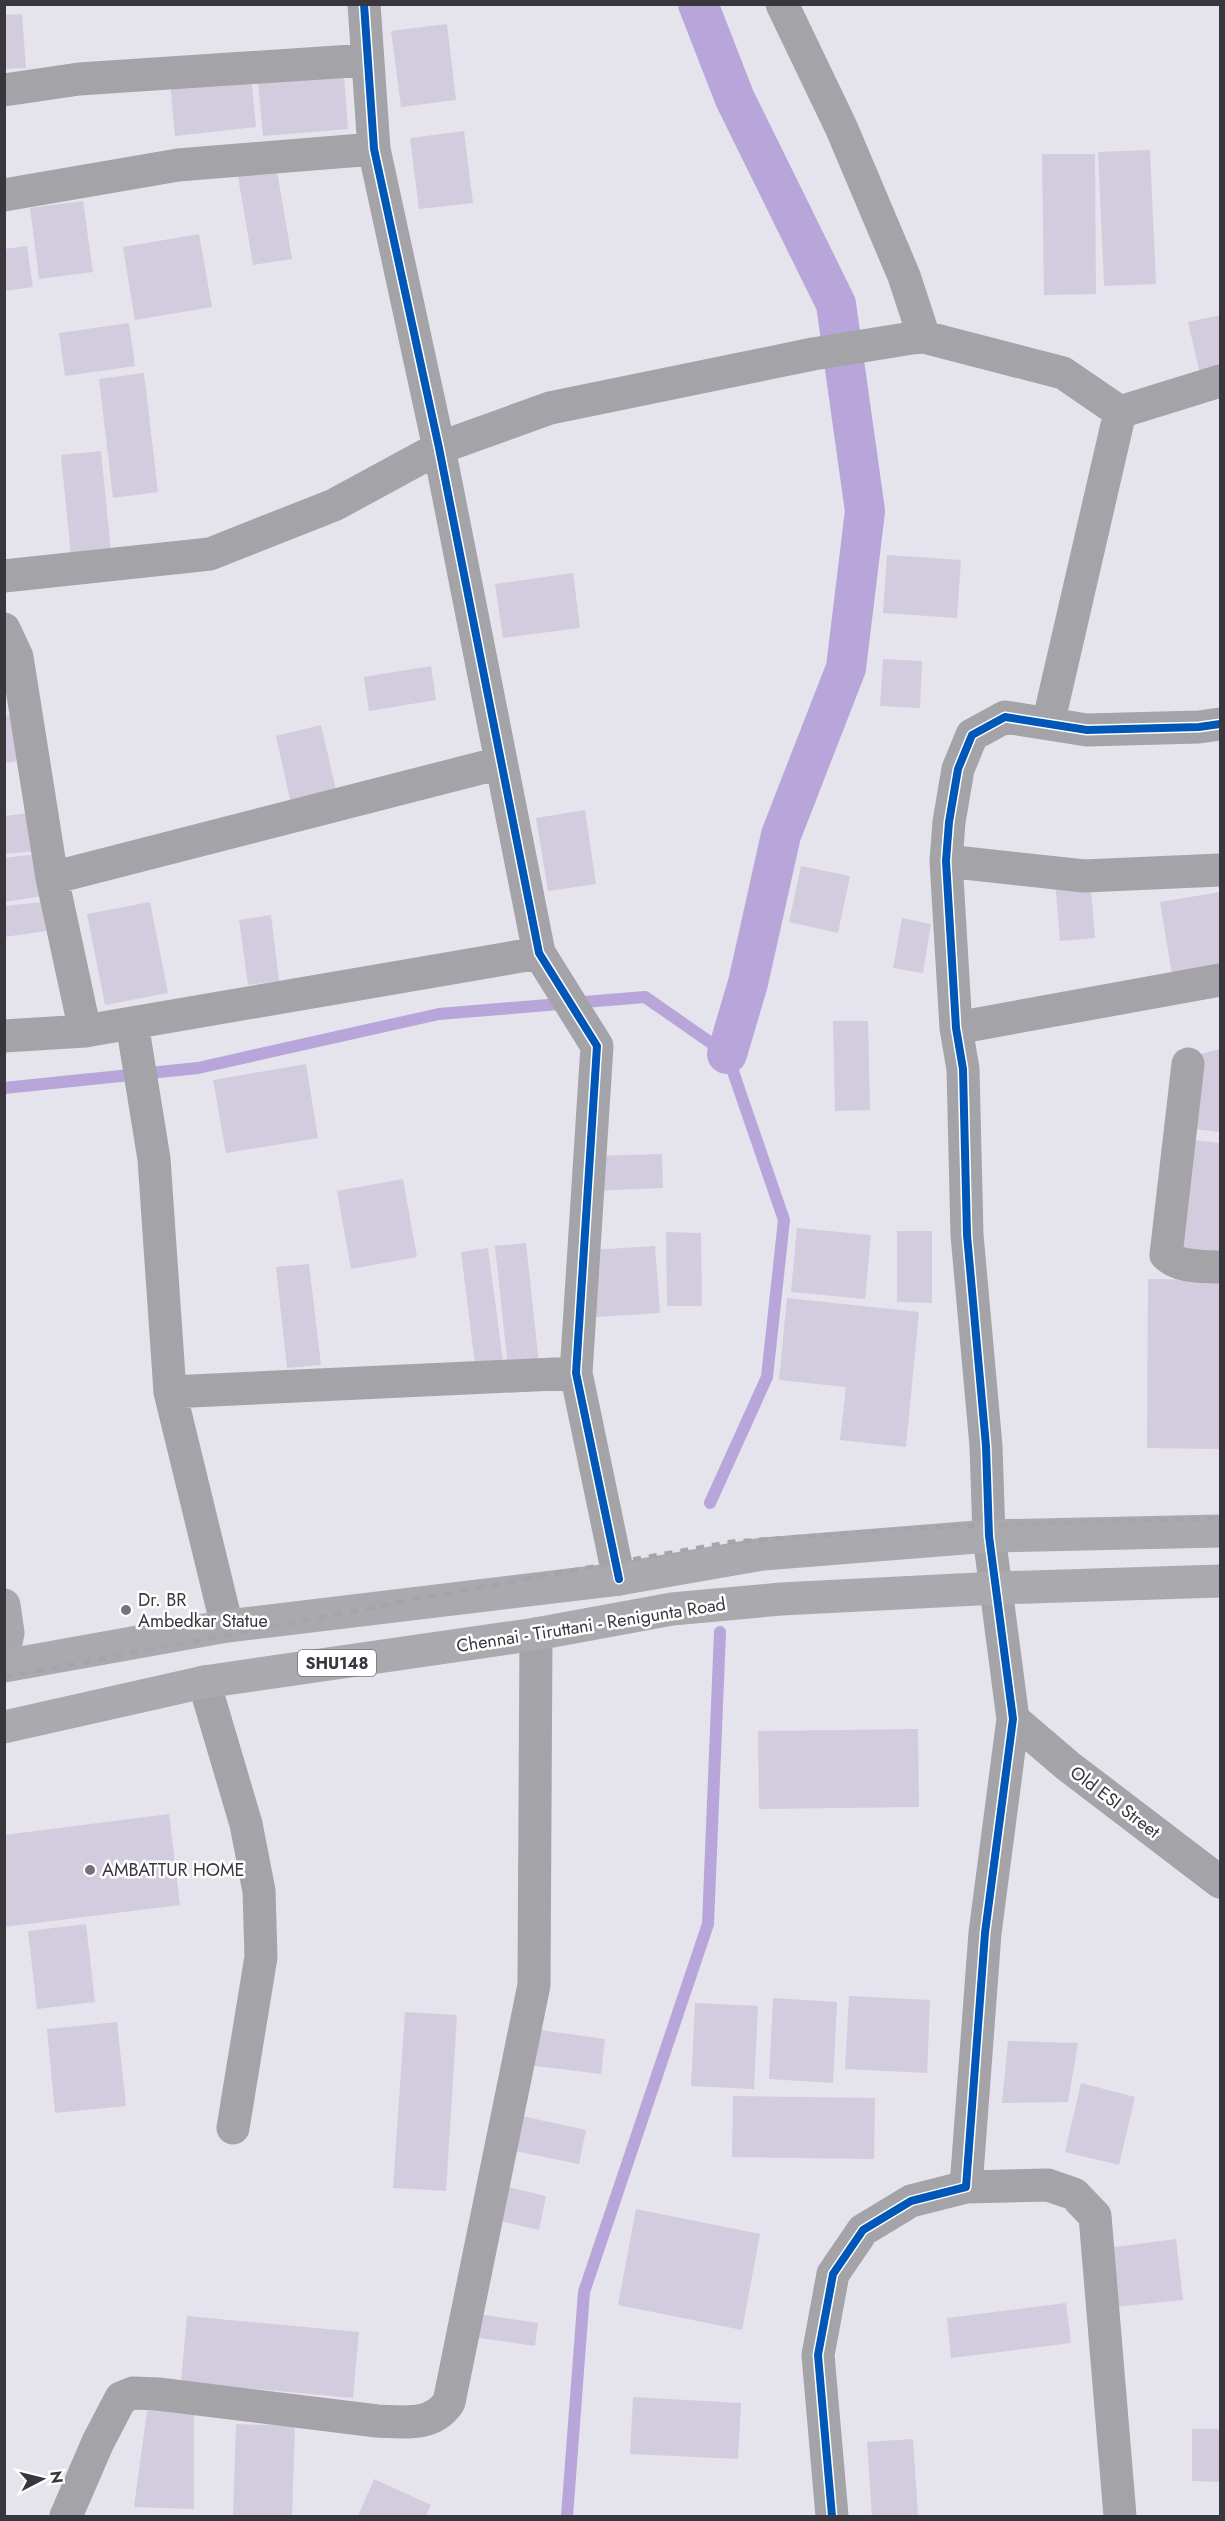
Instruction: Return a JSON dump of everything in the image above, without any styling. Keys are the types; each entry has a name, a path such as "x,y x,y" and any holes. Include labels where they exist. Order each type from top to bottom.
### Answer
{"highway":[{"path":"4,1665 227,1626 619,1579 663,1569 763,1554 989,1536 1221,1531"},
{"name":"Chennai - Tiruttani - Renigunta Road","path":"4,1727 204,1682 536,1634 672,1609 781,1599 997,1587 1221,1581"}],"main road":[{"path":"4,1605 8,1633 4,1653"}],"street":[{"path":"364,4 374,148 439,448 539,952 597,1046 576,1373 619,1579"},
{"path":"782,4 841,127 904,276 918,337"},
{"path":"4,90 80,79 367,60"},
{"path":"4,195 178,165 374,148"},
{"path":"4,576 210,554 334,505 439,448 550,408 813,354 918,337 1063,373 1120,412"},
{"path":"1120,412 1221,381"},
{"path":"1048,724 1120,412"},
{"path":"4,629 17,657 52,878 86,1031"},
{"path":"966,2187 985,1933 1013,1719 989,1536 987,1446 967,1235 963,1069 956,1028 946,861 949,822 958,769 972,735 1005,717 1087,730 1199,727 1221,724"},
{"path":"52,878 500,763"},
{"path":"946,861 1084,876 1221,870"},
{"path":"4,1036 86,1031 539,952"},
{"path":"956,1028 1221,980"},
{"path":"132,1023 154,1159 170,1392 227,1626"},
{"path":"1188,1064 1166,1255 1172,1261 1185,1264 1221,1267"},
{"path":"170,1392 576,1373"},
{"path":"66,2517 98,2442 121,2398 134,2393 159,2394 377,2421 406,2422 424,2421 443,2412 449,2403 534,1985 536,1634"},
{"path":"204,1682 246,1824 259,1891 261,1957 233,2128"},
{"name":"Old ESI Street","path":"1013,1719 1068,1766 1221,1882"},
{"path":"832,2517 818,2355 833,2274 863,2230 912,2201 966,2187 1048,2185 1074,2194 1095,2216 1120,2517"}],"building":[{"path":"22,14 26,68 4,69 4,15"},
{"path":"447,24 456,100 401,107 391,31"},
{"path":"251,74 256,127 175,136 170,83"},
{"path":"344,75 348,129 263,136 258,83"},
{"path":"464,131 473,203 419,209 410,138"},
{"path":"1150,150 1156,284 1104,286 1098,152"},
{"path":"1042,154 1095,154 1096,294 1044,295"},
{"path":"275,159 292,259 253,265 236,165"},
{"path":"83,201 93,272 39,279 30,208"},
{"path":"199,234 212,307 135,320 123,247"},
{"path":"27,246 33,287 4,291 4,249"},
{"path":"1220,315 1220,370 1200,374 1188,322"},
{"path":"129,323 135,366 65,376 59,333"},
{"path":"144,373 158,492 113,498 99,379"},
{"path":"101,451 111,551 71,556 61,455"},
{"path":"887,555 961,560 957,618 883,613"},
{"path":"573,573 580,628 503,638 495,584"},
{"path":"883,659 922,661 920,708 880,706"},
{"path":"431,666 436,700 369,711 364,677"},
{"path":"13,715 19,761 4,763 4,716"},
{"path":"321,725 339,803 293,813 276,736"},
{"path":"585,810 596,884 548,891 536,818"},
{"path":"30,813 35,851 4,854 4,816"},
{"path":"37,854 43,896 4,902 4,858"},
{"path":"801,866 850,876 838,933 789,922"},
{"path":"1090,878 1095,938 1060,941 1055,881"},
{"path":"1220,892 1220,978 1174,986 1160,902"},
{"path":"42,902 46,931 4,937 4,906"},
{"path":"150,902 168,993 105,1005 87,914"},
{"path":"271,915 279,981 248,985 239,920"},
{"path":"902,918 931,924 923,973 893,968"},
{"path":"833,1021 868,1021 870,1110 835,1111"},
{"path":"1220,1049 1220,1132 1192,1129 1201,1054"},
{"path":"306,1064 318,1138 226,1153 213,1080"},
{"path":"1185,1139 1220,1143 1220,1256 1174,1251"},
{"path":"662,1154 663,1188 592,1191 591,1156"},
{"path":"403,1179 417,1257 351,1269 337,1191"},
{"path":"797,1228 871,1235 865,1299 791,1292"},
{"path":"897,1231 932,1231 932,1303 897,1302"},
{"path":"666,1232 701,1233 702,1306 667,1306"},
{"path":"526,1243 539,1364 508,1368 495,1246"},
{"path":"655,1246 660,1313 595,1317 591,1250"},
{"path":"488,1248 504,1369 476,1373 461,1252"},
{"path":"309,1264 321,1365 287,1368 276,1267"},
{"path":"1148,1279 1220,1280 1220,1449 1147,1448"},
{"path":"787,1298 919,1312 906,1447 840,1440 846,1387 779,1380"},
{"path":"918,1729 919,1807 759,1809 758,1731"},
{"name":"AMBATTUR HOME","path":"169,1814 180,1905 4,1927 4,1835"},
{"path":"86,1924 95,2002 37,2009 28,1931"},
{"path":"849,1996 930,2000 927,2073 845,2069"},
{"path":"773,1998 837,2002 833,2083 769,2079"},
{"path":"695,2003 758,2006 754,2089 691,2086"},
{"path":"405,2012 457,2015 446,2191 393,2188"},
{"path":"117,2022 126,2106 55,2113 47,2029"},
{"path":"533,2029 605,2039 601,2074 528,2065"},
{"path":"1008,2041 1078,2043 1068,2102 1002,2103"},
{"path":"1081,2083 1135,2097 1119,2165 1065,2152"},
{"path":"733,2096 875,2098 874,2159 732,2157"},
{"path":"517,2115 586,2130 579,2164 510,2150"},
{"path":"504,2186 546,2196 539,2230 496,2220"},
{"path":"636,2209 760,2234 742,2330 618,2305"},
{"path":"1176,2239 1183,2300 1114,2307 1107,2248"},
{"path":"1066,2303 1071,2343 951,2358 947,2318"},
{"path":"477,2314 538,2323 535,2346 474,2337"},
{"path":"187,2316 359,2332 353,2398 181,2382"},
{"path":"633,2397 741,2403 738,2459 630,2454"},
{"path":"194,2404 194,2509 134,2507 147,2411"},
{"path":"236,2424 295,2426 292,2516 233,2516"},
{"path":"1192,2429 1220,2429 1220,2482 1192,2481"},
{"path":"913,2439 918,2515 872,2516 867,2442"},
{"path":"374,2479 431,2505 426,2516 358,2516"}],"waterway":[{"path":"698,4 735,99 836,304 865,511 846,668 781,835 748,983 727,1054"},
{"path":"4,1088 198,1068 439,1014 645,997 727,1054 784,1220 767,1377 710,1503"},
{"path":"567,2516 584,2292 708,1924 720,1632"}],"railway":[{"path":"4,1677 730,1542 937,1527 1220,1518"}],"cycle path":[{"path":"364,4 374,149 439,448 539,953 597,1046 576,1373 619,1579"},
{"path":"832,2516 818,2355 833,2274 863,2230 911,2201 966,2187 985,1933 1013,1719 989,1536 986,1446 967,1235 963,1069 956,1028 946,861 949,822 958,769 972,735 1005,717 1087,730 1199,727 1220,724"}],"place":[{"name":"Dr. BR Ambedkar Statue","path":"126,1610"},
{"name":"AMBATTUR HOME","path":"90,1870"}]}
